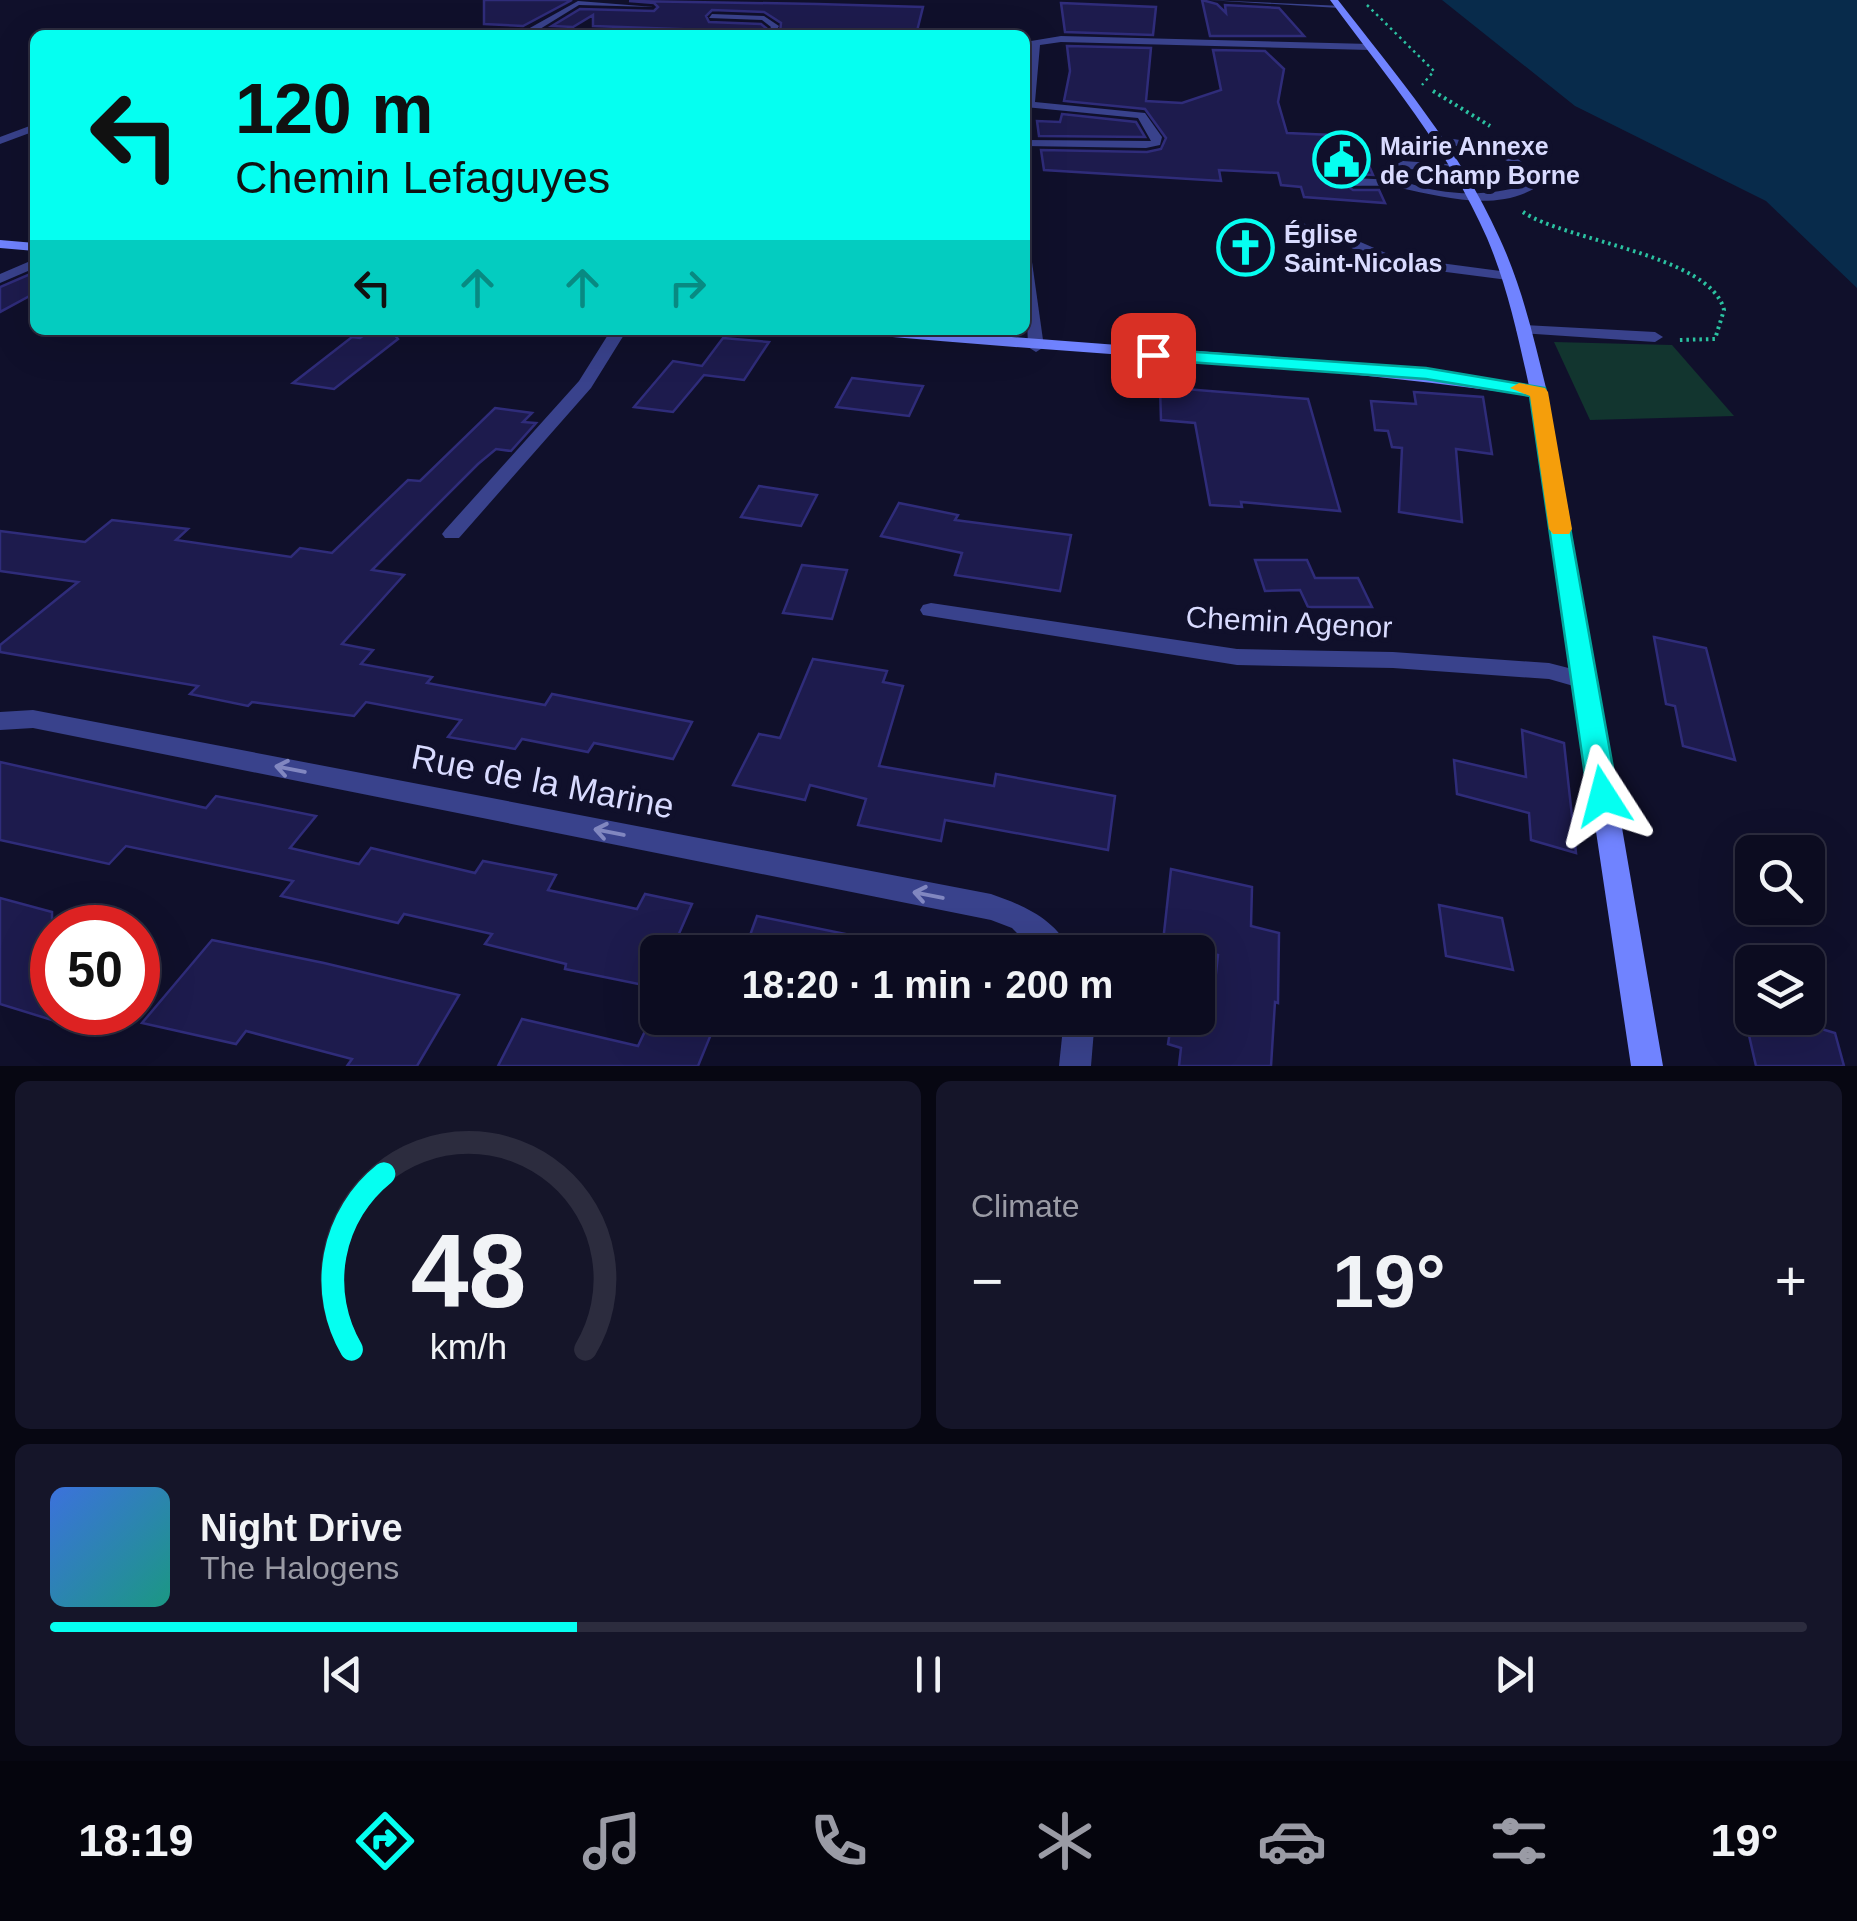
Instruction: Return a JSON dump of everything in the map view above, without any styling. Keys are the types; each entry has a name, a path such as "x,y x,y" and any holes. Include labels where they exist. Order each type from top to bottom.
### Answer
{"main road":[{"path":"1337,3 1456,167 1508,276 1524,330 1539,392 1647,1066"},
{"path":"0,244 30,247"},
{"path":"921,335 1426,374 1539,392"}],"street":[{"path":"1211,0 1337,3"},
{"path":"532,30 578,3 650,7"},
{"path":"712,16 764,18 776,26 773,30"},
{"path":"1031,44 1060,40 1370,47"},
{"path":"1030,104 1142,115 1157,137 1156,143 1146,145 1030,143"},
{"path":"0,141 30,130"},
{"path":"1353,182 1400,184 1427,192 1472,195 1504,194 1530,187 1534,180 1527,168 1491,150 1436,140"},
{"path":"1400,184 1395,168 1404,164 1456,167"},
{"path":"1298,226 1330,234 1392,261 1508,276"},
{"path":"0,279 30,265"},
{"path":"1030,300 1036,346"},
{"path":"1524,330 1655,336"},
{"path":"452,534 585,384 616,335"},
{"name":"Chemin Agenor","path":"931,610 1236,658 1392,660 1549,671 1584,680"},
{"name":"Rue de la Marine","path":"0,721 33,719 991,907 1022,918 1039,935"},
{"path":"1075,1066 1078,1035"}],"path":[{"path":"1363,4 1380,12 1399,39 1434,71 1421,85 1471,112 1500,136 1491,150"},
{"path":"1504,194 1544,227 1637,251 1686,274 1722,302 1725,312 1715,338 1690,342 1655,336"}],"green space":[{"path":"1554,342 1672,345 1734,416 1590,420"}],"water":[{"path":"1442,0 1857,0 1857,288 1766,201 1575,106"}],"building":[{"path":"484,0 572,0 523,26 484,24"},
{"path":"1202,0 1217,4 1226,13 1225,5 1279,8 1304,36 1210,36"},
{"path":"629,1 923,7 917,30 780,30 781,23 764,12 712,10 706,16 709,22 761,24 766,28 593,26 593,15 573,27 552,26 580,9 654,11 658,7 654,3"},
{"path":"1061,3 1156,7 1153,35 1065,32"},
{"path":"1067,46 1151,48 1146,101 1182,103 1221,90 1213,50 1265,51 1284,69 1278,102 1287,133 1356,136 1373,175 1353,174 1343,183 1353,190 1379,190 1385,203 1304,197 1301,187 1281,185 1278,173 1219,170 1221,181 1044,170 1041,150 1147,152 1161,149 1166,138 1145,109 1064,101 1070,71"},
{"path":"1062,114 1136,122 1145,137 1039,136 1037,121 1060,122"},
{"path":"30,274 30,296 0,312 0,287"},
{"path":"395,335 398,339 334,389 293,383 352,337"},
{"path":"723,338 769,342 744,380 704,375 673,412 634,407 673,361 702,366"},
{"path":"852,378 923,386 909,416 836,407"},
{"path":"1160,387 1308,399 1340,511 1241,502 1242,507 1210,505 1195,423 1161,420"},
{"path":"1414,392 1483,397 1492,454 1456,449 1462,522 1399,512 1402,448 1392,447 1388,431 1375,430 1371,401 1416,404"},
{"path":"495,408 532,413 523,422 536,423 511,451 496,449 478,464 372,570 404,575 342,644 373,650 361,664 432,677 427,683 545,705 552,694 692,722 673,759 594,743 588,752 522,739 515,749 448,737 461,720 366,702 354,716 252,702 248,706 190,694 198,686 0,652 0,645 78,582 0,571 0,531 85,542 112,520 188,529 176,540 291,557 300,548 332,553 408,480 420,481"},
{"path":"759,486 817,495 801,526 741,517"},
{"path":"899,503 958,515 955,520 1071,535 1060,591 955,575 962,553 881,536"},
{"path":"1255,560 1307,560 1315,578 1358,578 1372,607 1308,607 1300,590 1265,591"},
{"path":"802,565 847,570 832,619 783,613"},
{"path":"1654,637 1706,648 1735,760 1683,746 1675,706 1666,704"},
{"path":"813,659 887,671 883,682 903,686 879,766 994,786 996,774 1115,796 1108,850 945,820 941,841 858,825 866,799 810,785 805,800 733,785 759,734 780,738"},
{"path":"1522,730 1564,743 1576,853 1531,840 1529,813 1457,794 1454,760 1526,777"},
{"path":"0,762 206,808 216,796 316,816 290,848 359,864 371,848 475,873 483,861 556,875 548,890 637,909 645,894 692,904 678,935 640,935 640,984 565,969 566,964 485,944 492,934 404,914 398,923 281,896 293,881 126,846 109,864 0,840"},
{"path":"1171,869 1252,887 1251,926 1279,933 1278,1003 1275,1002 1271,1066 1179,1066 1181,1048 1168,1044 1169,1035 1215,1035 1218,955 1215,935 1164,935"},
{"path":"0,898 30,906 30,1013 0,1004"},
{"path":"1439,905 1502,918 1513,970 1446,956"},
{"path":"757,916 850,935 750,935"},
{"path":"212,940 459,995 417,1066 347,1066 352,1059 246,1031 236,1044 160,1027 160,1002"},
{"path":"522,1019 638,1046 643,1035 711,1035 698,1066 498,1066"},
{"path":"1825,1030 1835,1033 1844,1066 1756,1066 1749,1035 1825,1035"}],"slow traffic":[{"path":"1519,388 1539,392 1561,529"}],"place":[{"name":"Mairie Annexe de Champ Borne","path":"1341,160"},
{"name":"Église Saint-Nicolas","path":"1245,248"}],"route":[{"path":"1153,355 1426,374 1539,392 1603,796"}]}
